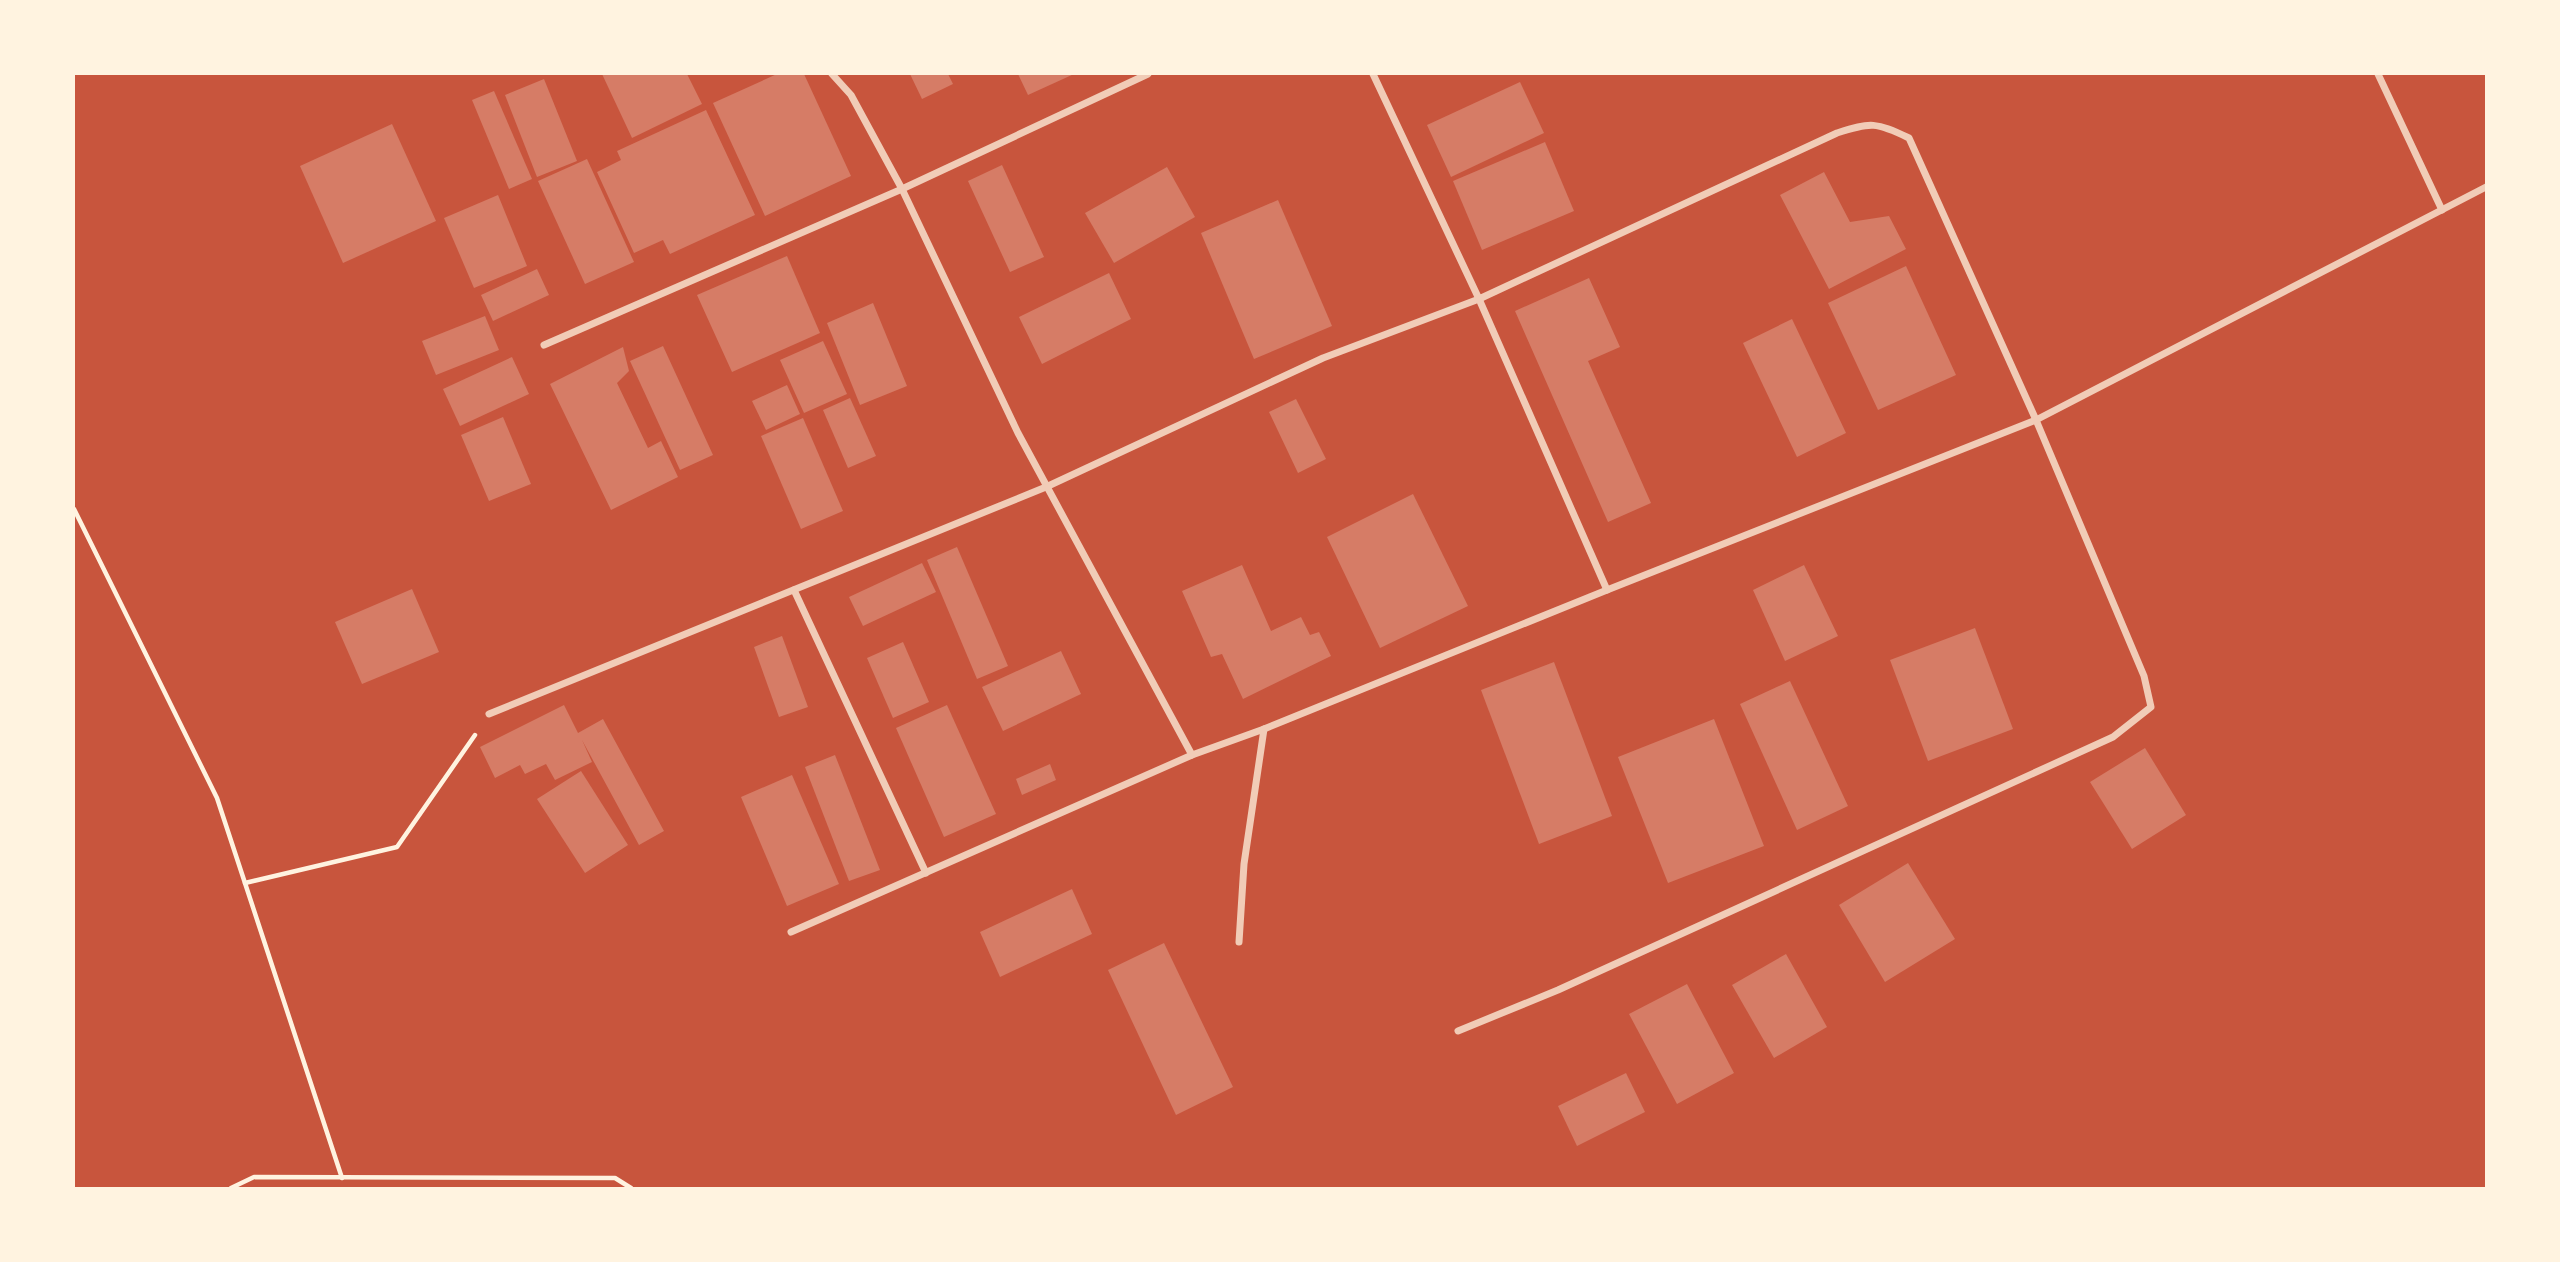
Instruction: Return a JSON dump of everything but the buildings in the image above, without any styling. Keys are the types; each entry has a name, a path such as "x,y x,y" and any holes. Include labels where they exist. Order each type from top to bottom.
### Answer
{"street":[{"path":"832,74 851,95 902,189 979,354 1046,487 1192,755"},
{"path":"544,345 902,189 1148,74"},
{"path":"1373,74 1479,299 1607,590"},
{"path":"2378,74 2442,210"},
{"path":"489,714 1046,487 1323,359 1479,299 1837,133 1866,123 1886,127 1909,138 2036,421 2144,676 2151,707 2113,737 1558,990 1458,1031"},
{"path":"791,933 1192,755 1264,729 2036,421 2487,187"},
{"path":"794,590 926,873"},
{"path":"1238,942 1244,864 1264,729"}],"path":[{"path":"74,509 217,798 342,1178"},
{"path":"246,883 397,847 489,714"},
{"path":"231,1188 254,1177 615,1178 631,1188"}]}
